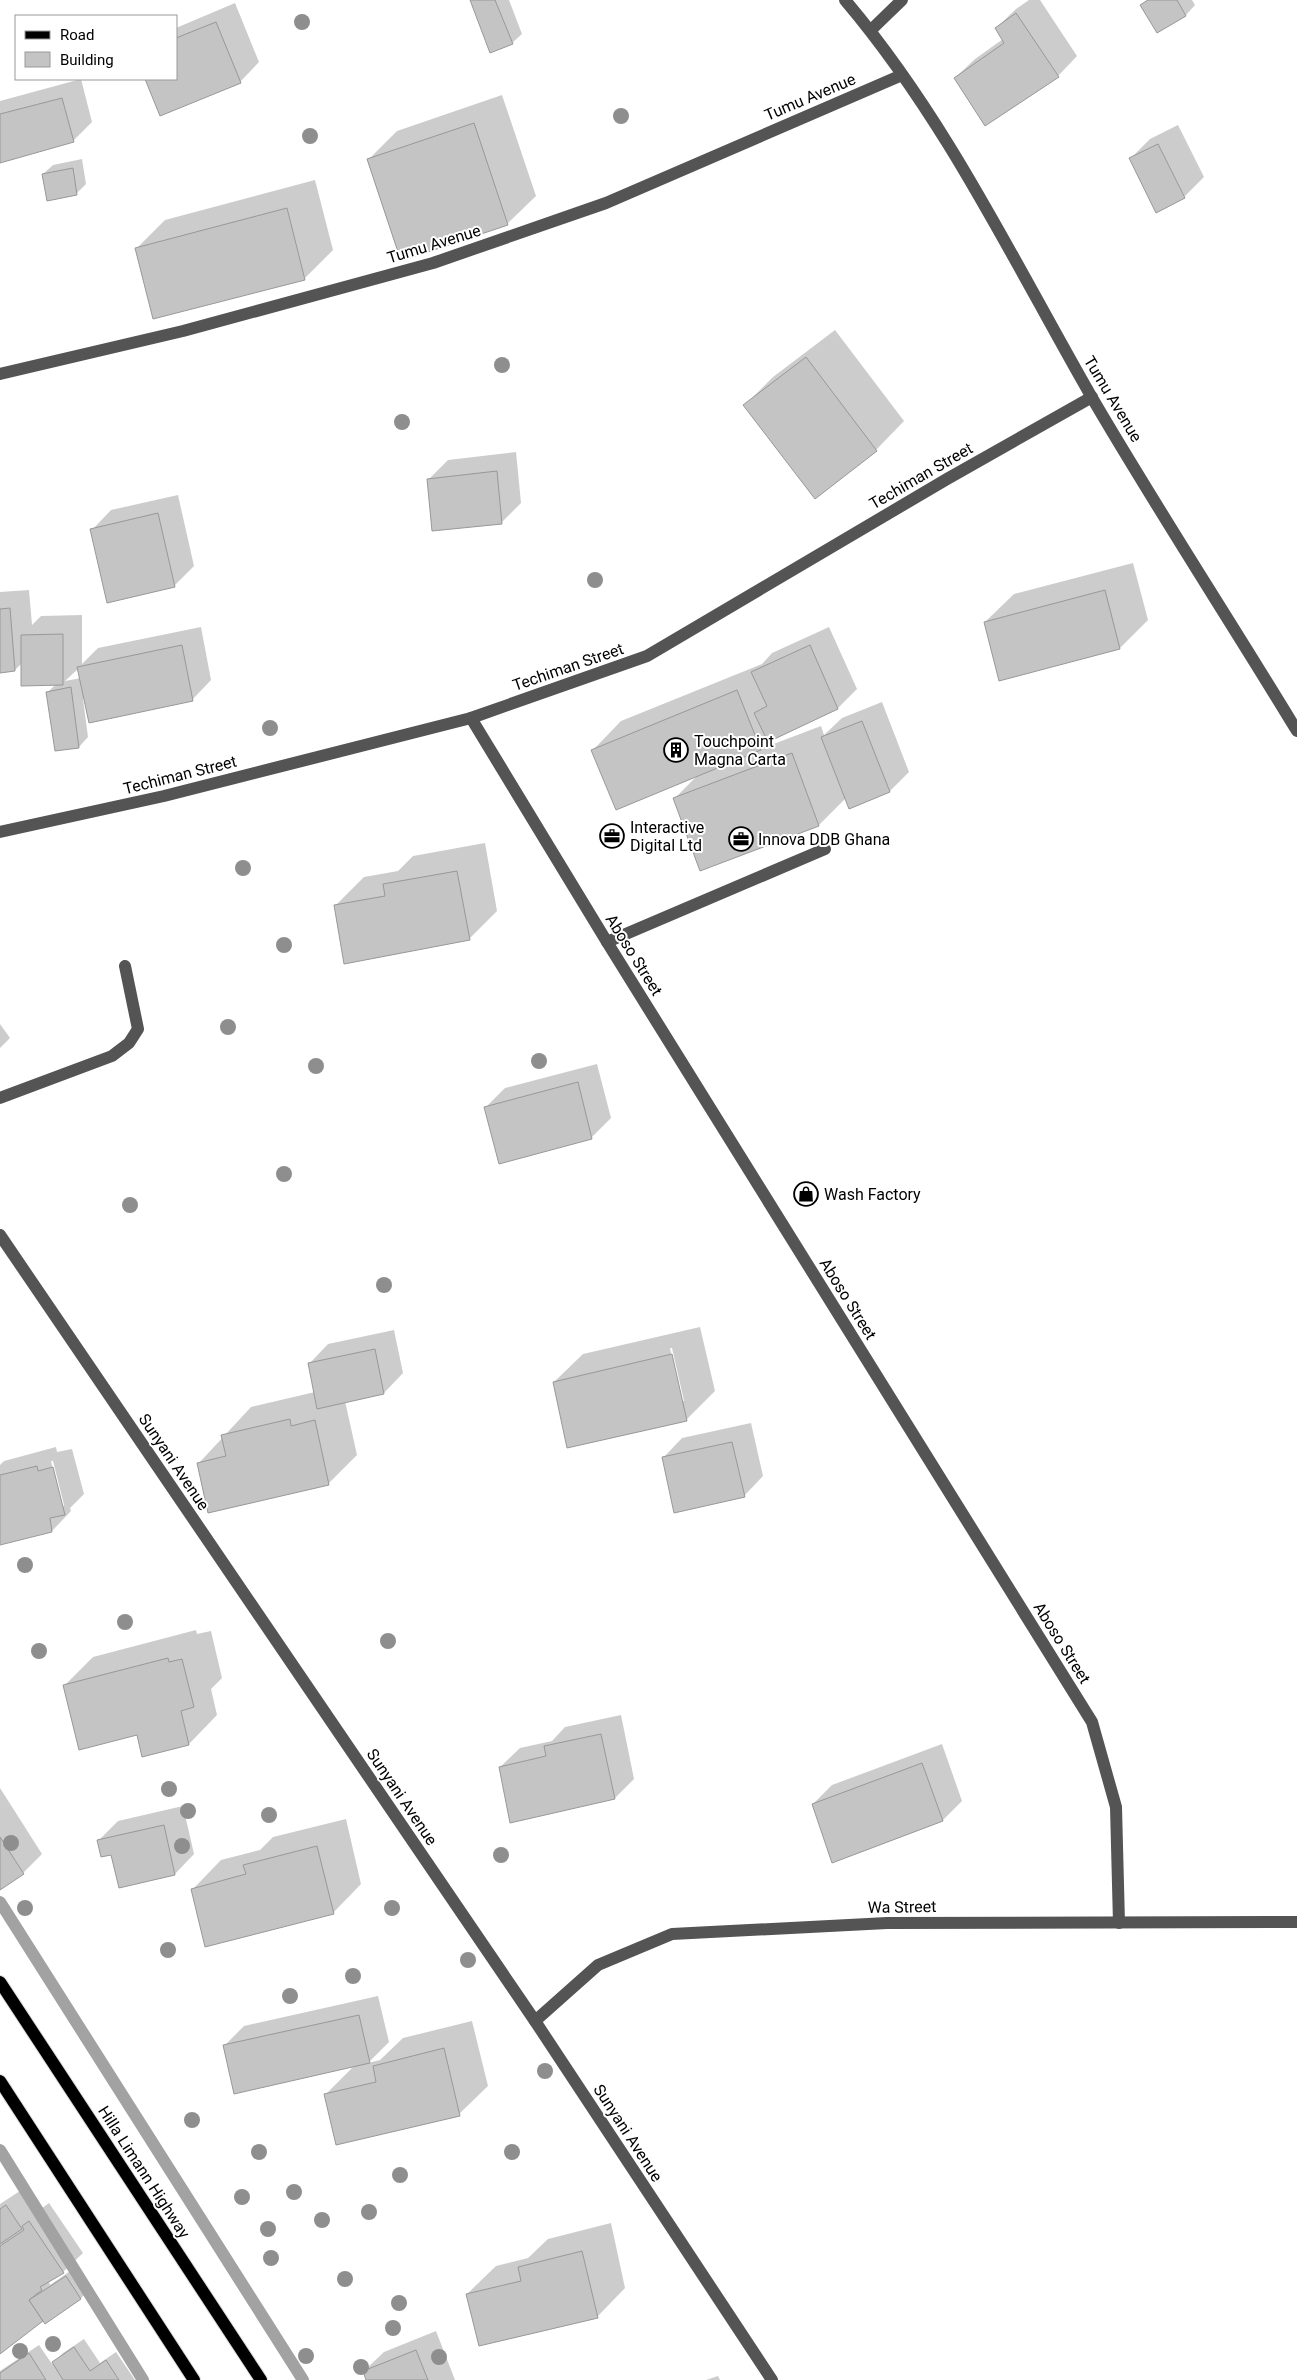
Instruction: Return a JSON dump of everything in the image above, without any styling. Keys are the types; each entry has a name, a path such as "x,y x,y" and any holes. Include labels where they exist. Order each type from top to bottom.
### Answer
{"main road":[{"name":"Hilla Limann Highway","path":"0,1982 261,2380"},
{"path":"0,2080 194,2380"}],"street":[{"path":"845,0 871,30 902,75"},
{"path":"871,30 902,0"},
{"name":"Tumu Avenue","path":"0,374 183,331 433,263 606,203 902,75 958,158 1092,397 1297,731"},
{"name":"Techiman Street","path":"0,832 164,796 471,718 647,656 947,479 1092,397"},
{"name":"Aboso Street","path":"471,718 607,942 1092,1722 1116,1807 1119,1923"},
{"path":"607,942 825,849"},
{"path":"0,1098 112,1056 129,1043 138,1029 125,966"},
{"name":"Sunyani Avenue","path":"0,1235 535,2021 772,2380"},
{"name":"Wa Street","path":"535,2021 598,1965 672,1934 887,1922 1297,1922"}],"building":[{"path":"470,0 495,0 513,44 490,53"},
{"path":"1148,0 1177,0 1186,16 1157,33 1140,5"},
{"path":"1016,13 1059,77 985,126 954,78 1004,43 995,28"},
{"path":"216,22 241,83 160,116 145,80 178,80 178,37"},
{"path":"62,98 74,142 0,163 0,114"},
{"path":"474,123 508,225 401,261 367,159"},
{"path":"1158,144 1185,198 1156,213 1129,158"},
{"path":"73,168 77,195 47,201 42,174"},
{"path":"287,208 305,280 153,319 135,248"},
{"path":"806,357 877,451 815,499 743,405"},
{"path":"497,471 502,524 432,531 427,479"},
{"path":"158,513 175,587 107,603 90,529"},
{"path":"1105,590 1120,649 999,681 984,622"},
{"path":"10,608 15,671 0,673 0,609"},
{"path":"63,634 63,685 21,686 21,635"},
{"path":"182,645 193,701 89,723 77,667"},
{"name":"Touchpoint Magna Carta","path":"810,645 838,709 768,742 754,713 767,706 751,672"},
{"path":"71,687 79,748 55,751 46,692"},
{"name":"Touchpoint Magna Carta","path":"737,690 761,750 616,810 591,750"},
{"name":"Touchpoint Magna Carta","path":"862,721 890,792 849,809 821,737"},
{"path":"792,753 819,826 700,871 673,798"},
{"path":"457,871 470,940 344,964 334,905 385,896 383,884"},
{"path":"578,1082 592,1139 499,1164 484,1107"},
{"path":"375,1349 384,1394 317,1409 308,1363"},
{"path":"672,1354 687,1421 567,1448 553,1382"},
{"path":"290,1419 291,1426 315,1420 329,1485 208,1513 197,1463 226,1456 221,1435"},
{"path":"732,1442 745,1497 674,1513 662,1457"},
{"path":"37,1466 38,1471 53,1467 65,1515 50,1518 52,1532 0,1545 0,1475"},
{"path":"168,1658 169,1662 182,1659 194,1707 181,1711 189,1745 142,1757 137,1735 79,1750 63,1685"},
{"path":"601,1734 615,1799 510,1823 499,1767 546,1756 544,1746"},
{"path":"922,1763 943,1821 832,1863 812,1804"},
{"path":"164,1825 175,1875 119,1888 111,1855 101,1857 97,1840"},
{"path":"0,1837 24,1874 0,1890"},
{"path":"317,1846 334,1914 205,1947 191,1889 246,1874 243,1865"},
{"path":"359,2015 370,2063 234,2094 223,2045"},
{"path":"444,2048 460,2116 336,2145 324,2094 376,2082 373,2066"},
{"path":"6,2205 22,2229 0,2244 0,2209"},
{"path":"29,2221 64,2273 40,2287 42,2290 29,2300 43,2321 0,2354 0,2246 24,2230 22,2226"},
{"path":"582,2251 598,2318 479,2346 466,2294 521,2281 518,2267"},
{"path":"66,2276 81,2299 45,2324 29,2300"},
{"path":"74,2347 90,2371 106,2360 119,2380 63,2380 52,2362"},
{"path":"416,2350 428,2380 366,2380 363,2371"},
{"path":"29,2353 46,2380 0,2380 0,2373"}],"waterway":[{"path":"0,1902 303,2380"},
{"path":"0,2150 143,2380"}],"place":[{"name":"Touchpoint Magna Carta","path":"676,750"},
{"name":"Interactive Digital Ltd","path":"612,836"},
{"name":"Innova DDB Ghana","path":"741,839"},
{"name":"Wash Factory","path":"806,1194"}]}
